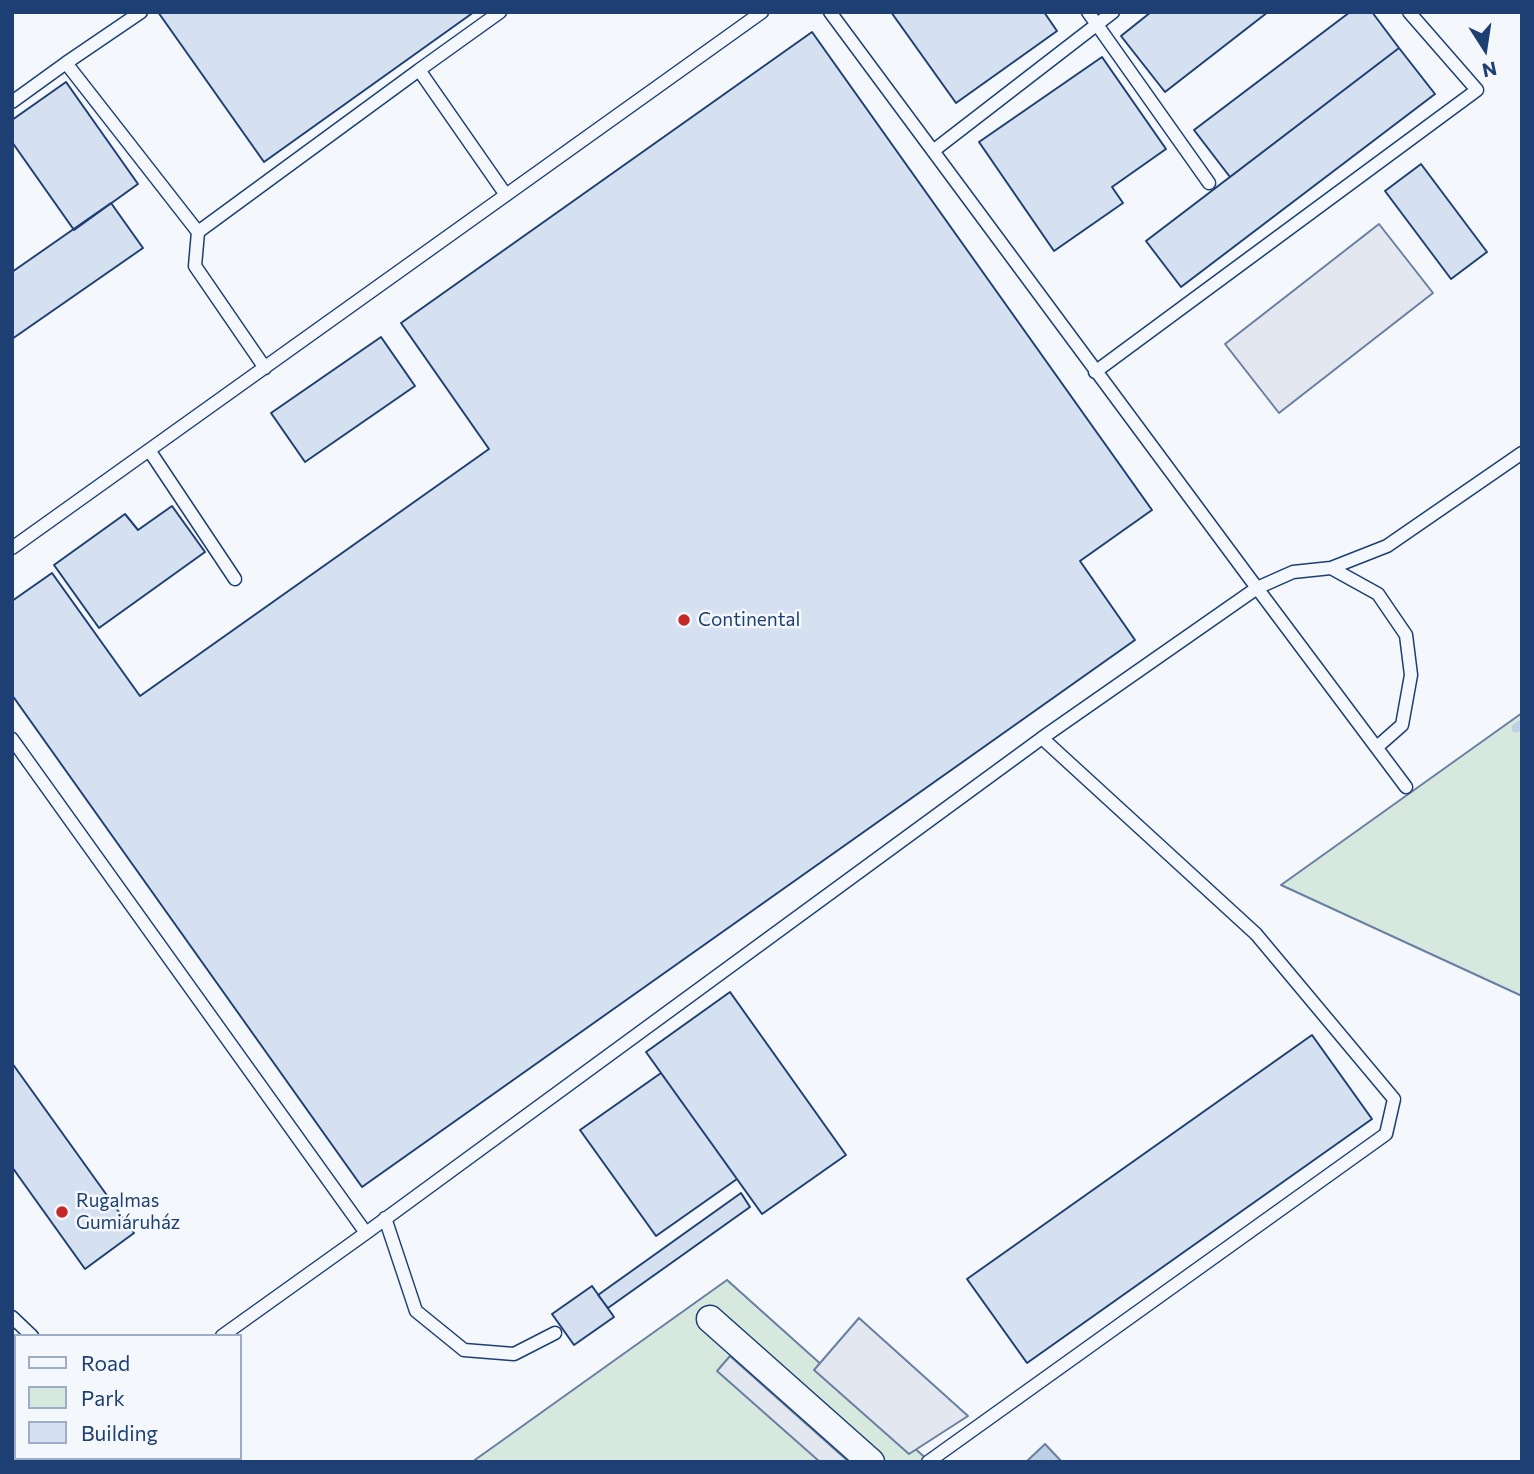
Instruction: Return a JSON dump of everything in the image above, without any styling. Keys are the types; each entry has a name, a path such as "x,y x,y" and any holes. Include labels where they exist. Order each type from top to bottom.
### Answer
{"street":[{"path":"710,1320 871,1462"}],"lane":[{"path":"12,103 141,12"},
{"path":"198,232 500,12"},
{"path":"12,548 762,12"},
{"path":"830,12 1406,787"},
{"path":"1088,12 1209,183"},
{"path":"933,151 1113,12"},
{"path":"1095,372 1477,90 1409,12"},
{"path":"66,63 198,232 195,266 265,368"},
{"path":"419,70 506,195"},
{"path":"149,450 235,579"},
{"path":"225,1334 1042,738 1257,588 1293,572 1331,568 1387,546 1522,453"},
{"path":"1331,568 1378,594 1406,635 1411,675 1402,725 1377,747"},
{"path":"928,1462 1387,1134 1394,1099 1255,934 1042,738"},
{"path":"12,739 366,1233"},
{"path":"385,1218 416,1311 464,1350 514,1354 555,1333"},
{"path":"12,1317 30,1334"}],"green space":[{"path":"1522,713 1522,996 1281,885"},
{"path":"727,1280 930,1462 472,1462"}],"shaded area":[{"path":"1379,224 1433,293 1279,413 1225,344"},
{"path":"859,1318 968,1416 909,1454 814,1370"},
{"path":"730,1356 849,1462 820,1462 717,1371"}],"water":[{"path":"1045,1444 1062,1462 1026,1462"}],"building":[{"path":"158,12 474,12 264,162"},
{"path":"891,12 1044,12 1057,31 956,103"},
{"path":"1151,12 1268,12 1165,92 1121,36"},
{"path":"1350,12 1372,12 1399,48 1230,177 1194,130"},
{"name":"Continental","path":"812,32 1152,510 1080,561 1135,640 362,1187 12,695 12,601 52,573 140,696 489,449 401,323"},
{"path":"1399,48 1435,94 1181,287 1146,241"},
{"path":"1102,57 1166,149 1112,187 1123,203 1054,251 979,142"},
{"path":"66,82 138,184 74,230 12,142 12,120"},
{"path":"1421,164 1487,252 1451,279 1385,191"},
{"path":"111,203 143,248 12,339 12,272"},
{"path":"381,337 415,386 305,462 271,413"},
{"path":"172,506 205,552 99,628 54,565 125,514 138,530"},
{"path":"730,992 846,1155 762,1214 646,1052"},
{"path":"1312,1035 1372,1119 1027,1363 967,1279"},
{"path":"12,1063 134,1233 85,1269 12,1167"},
{"path":"661,1073 737,1179 656,1236 580,1130"},
{"path":"741,1193 750,1207 608,1308 598,1295"},
{"path":"592,1286 614,1317 574,1345 552,1314"}],"waterway":[{"path":"1516,728 1522,724"}],"place":[{"name":"Continental","path":"684,620"},
{"name":"Rugalmas Gumiáruház","path":"62,1212"}]}
